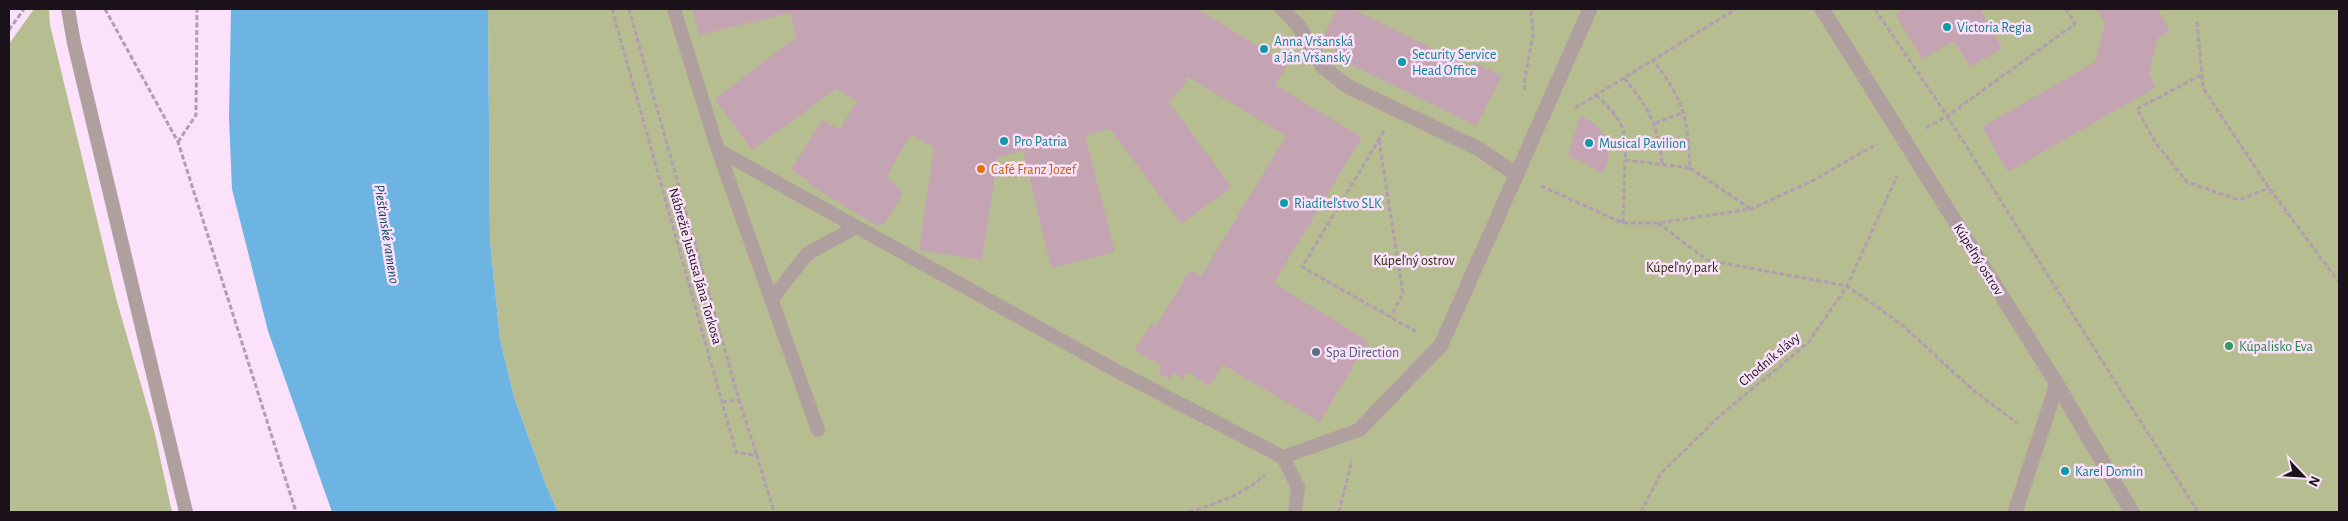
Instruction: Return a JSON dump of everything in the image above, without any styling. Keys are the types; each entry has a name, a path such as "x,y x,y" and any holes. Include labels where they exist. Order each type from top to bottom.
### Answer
{"street":[{"path":"1282,9 1298,25 1322,66 1347,86 1479,149 1517,175"},
{"path":"1359,430 1441,345 1590,9"},
{"name":"Kúpeľný ostrov","path":"1822,9 2057,384 2132,512"},
{"path":"2015,512 2057,384"}],"lane":[{"path":"68,9 76,52 186,512"},
{"path":"674,9 718,150 818,430"},
{"path":"718,150 1115,370 1283,457 1298,487 1295,512"},
{"path":"771,300 806,254 856,227"},
{"path":"1283,457 1359,430"}],"path":[{"path":"9,30 24,9"},
{"path":"105,9 178,142 296,512"},
{"path":"178,142 196,115 197,9"},
{"name":"Nábrežie Justusa Jána Torkosa","path":"612,9 736,452 757,456"},
{"path":"629,9 739,400 774,512"},
{"path":"1526,92 1524,83 1533,35 1531,9"},
{"path":"1535,135 1736,9"},
{"path":"1876,9 1947,116 2198,512"},
{"path":"1947,116 2074,24 2066,9"},
{"path":"2198,22 2203,88 2269,188 2339,282"},
{"path":"1653,60 1668,80 1685,112 1690,168"},
{"path":"2202,75 2138,110 2155,142 2187,182 2239,200 2269,188"},
{"path":"1624,78 1642,99 1655,123 1660,141 1662,165"},
{"path":"1596,95 1615,113 1624,130 1626,141 1623,223"},
{"path":"1396,109 1302,268 1441,345"},
{"path":"1655,123 1685,112"},
{"path":"1517,175 1623,223 1658,223 1751,209 1814,180 1899,131"},
{"path":"1379,140 1403,294 1390,317"},
{"name":"Chodník slávy","path":"1641,512 1661,473 1724,412 1808,343 1847,286 1910,148"},
{"path":"1624,160 1690,168 1751,209"},
{"path":"1658,223 1707,260 1847,286 1901,324 1973,390 2038,439"},
{"path":"722,402 739,400"},
{"path":"1339,512 1359,430"},
{"path":"1189,512 1217,504 1258,481 1283,457"}],"green space":[{"path":"34,9 49,9 50,25 116,298 154,430 172,512 9,512 9,44"},
{"name":"Kúpeľný ostrov","path":"488,9 2339,9 2339,512 558,512 546,485 514,397 500,339 490,241"}],"water":[{"name":"Piešťanské rameno","path":"231,9 488,9 490,241 500,339 514,397 546,485 558,512 332,512 268,331 232,189 229,118"}],"building":[{"name":"Pro Patria","path":"692,9 1197,9 1288,64 1275,85 1362,137 1274,283 1368,341 1320,422 1223,365 1210,386 1187,372 1183,379 1173,373 1170,379 1158,373 1162,366 1134,350 1152,323 1156,326 1190,270 1201,276 1286,136 1188,77 1181,90 1168,101 1232,187 1181,224 1110,129 1085,135 1115,252 1051,268 1023,151 998,157 982,260 919,250 934,147 911,135 887,175 903,193 885,223 877,226 808,184 809,181 791,170 822,120 840,129 857,101 836,89 752,150 715,99 796,37 790,13 699,35"},
{"name":"Security Service Head Office","path":"1337,9 1353,9 1472,68 1475,63 1502,76 1476,126 1333,56 1337,47 1322,39"},
{"name":"Victoria Regia","path":"1904,9 1980,9 2002,48 1970,67 1954,41 1922,59 1895,14"},
{"path":"2097,9 2157,9 2170,31 2158,38 2149,74 2156,87 2008,172 1982,127 2095,62 2105,23"},
{"name":"Musical Pavilion","path":"1580,116 1595,123 1606,138 1609,157 1603,174 1568,155"}],"place":[{"name":"Victoria Regia","path":"1947,27"},
{"name":"Anna Vršanská a Ján Vršanský","path":"1264,49"},
{"name":"Security Service Head Office","path":"1402,62"},
{"name":"Pro Patria","path":"1004,141"},
{"name":"Musical Pavilion","path":"1589,143"},
{"name":"Café Franz Jozef","path":"981,169"},
{"name":"Riaditeľstvo SLK","path":"1284,203"},
{"name":"Kúpalisko Eva","path":"2229,346"},
{"name":"Spa Direction","path":"1316,352"},
{"name":"Karel Domin","path":"2065,471"}],"park label":[{"name":"Kúpeľný park","path":"1682,267"}]}
